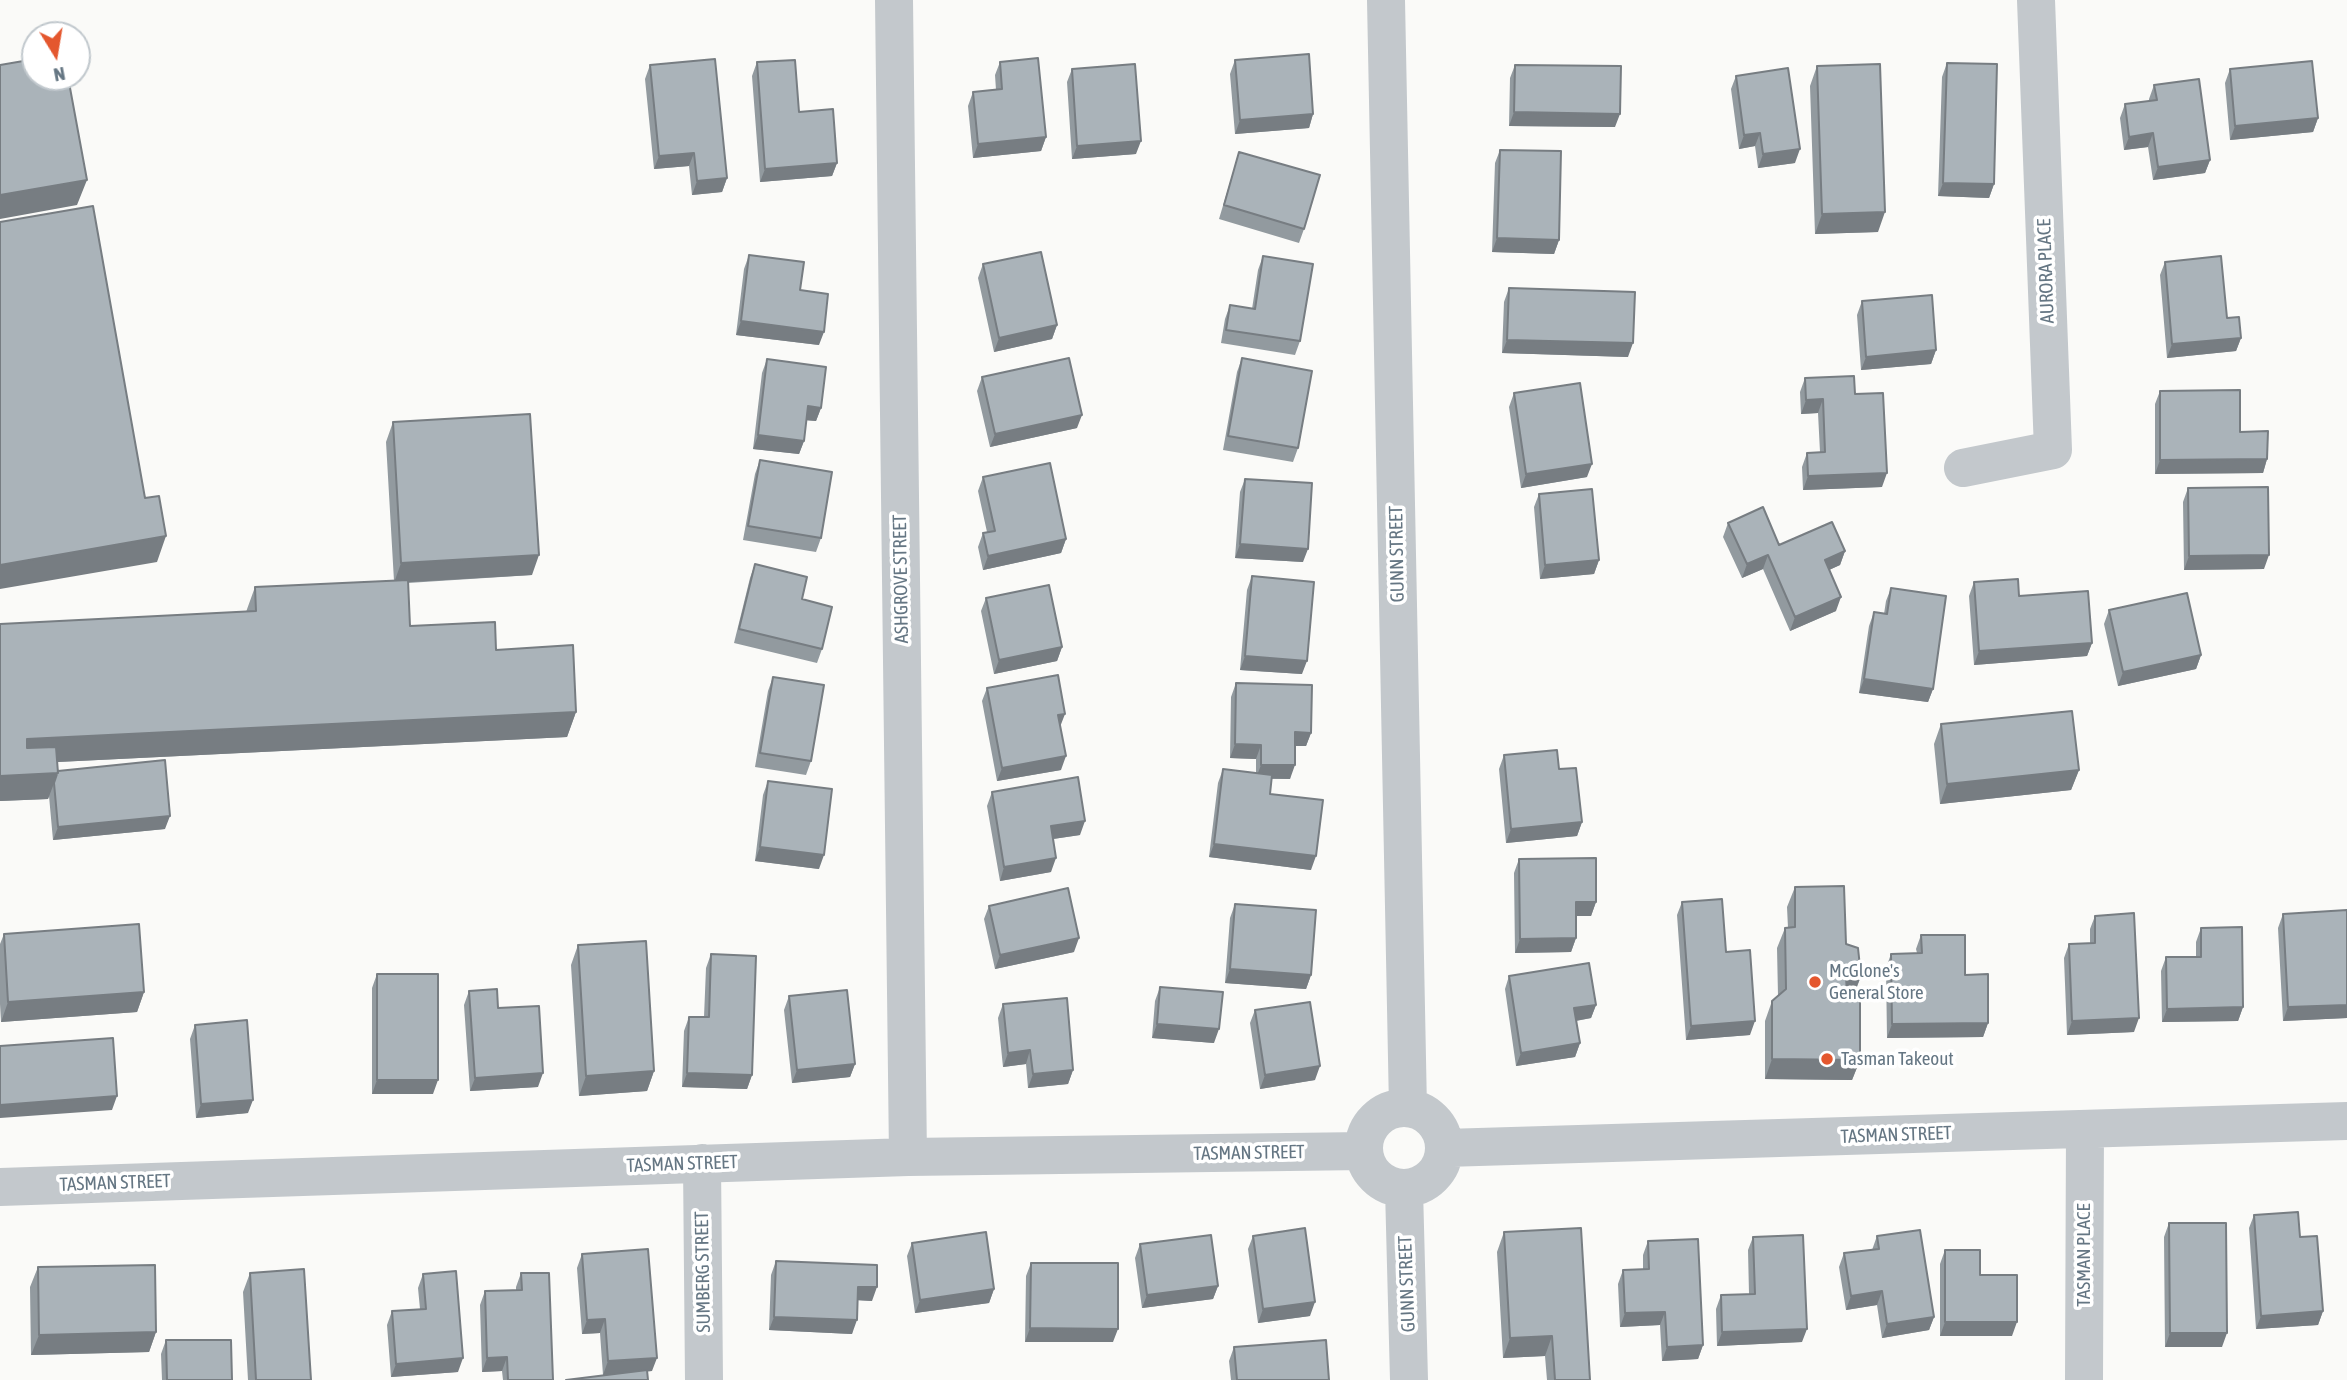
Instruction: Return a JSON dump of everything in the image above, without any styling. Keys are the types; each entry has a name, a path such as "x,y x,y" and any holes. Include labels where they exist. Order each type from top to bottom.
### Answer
{"street":[{"name":"ASHGROVE STREET","path":"894,0 908,1157"},
{"name":"GUNN STREET","path":"1386,0 1408,1108"},
{"name":"AURORA PLACE","path":"1963,468 2053,450 2036,0"},
{"path":"1408,1108 1422,1112 1434,1121 1442,1133 1445,1148 1437,1172 1417,1187 1404,1189 1392,1187 1373,1174 1364,1151 1368,1131 1381,1115 1394,1109 1408,1108"},
{"name":"TASMAN STREET","path":"1445,1148 2347,1121"},
{"name":"TASMAN PLACE","path":"2084,1380 2085,1129"},
{"name":"TASMAN STREET","path":"0,1186 908,1157 1364,1151"},
{"name":"SUMBERG STREET","path":"702,1163 704,1380"},
{"name":"GUNN STREET","path":"1404,1189 1409,1380"}],"building":[{"path":"1309,54 1313,114 1240,120 1235,60"},
{"path":"1038,58 1046,137 978,144 973,92 1002,89 1000,62"},
{"path":"715,59 727,178 697,181 694,153 659,156 650,65"},
{"path":"795,60 799,112 833,109 837,163 765,169 757,62"},
{"path":"21,61 21,91 71,91 87,180 0,195 0,65"},
{"path":"2312,61 2318,118 2235,126 2230,69"},
{"path":"1947,63 1997,64 1994,184 1943,183"},
{"path":"1135,64 1141,141 1077,146 1072,69"},
{"path":"1880,64 1885,212 1822,214 1817,66"},
{"path":"1515,65 1621,66 1620,114 1514,112"},
{"path":"1788,68 1800,149 1763,154 1760,133 1744,135 1736,76"},
{"path":"2199,79 2210,160 2158,167 2153,133 2129,137 2125,104 2157,100 2154,85"},
{"path":"1500,150 1561,151 1559,240 1497,238"},
{"path":"1239,152 1320,175 1304,229 1224,205"},
{"path":"93,206 145,498 159,496 166,536 0,565 0,222"},
{"path":"1041,252 1057,325 999,338 983,264"},
{"path":"749,255 804,262 800,290 828,294 824,332 741,321"},
{"path":"1263,256 1313,264 1300,341 1226,330 1230,305 1255,309"},
{"path":"2221,256 2227,318 2239,317 2241,338 2172,344 2165,262"},
{"path":"1509,288 1635,292 1633,343 1507,340"},
{"path":"1932,295 1936,350 1866,357 1862,301"},
{"path":"1069,358 1082,415 995,434 982,377"},
{"path":"1242,358 1312,371 1298,448 1228,436"},
{"path":"767,359 826,367 821,408 808,406 804,441 758,435"},
{"path":"1854,376 1855,394 1883,393 1887,473 1808,476 1807,453 1825,452 1823,399 1806,400 1805,378"},
{"path":"1580,383 1592,464 1526,474 1514,393"},
{"path":"2240,390 2240,432 2268,431 2267,459 2160,460 2160,391"},
{"path":"530,414 539,555 401,563 393,422"},
{"path":"760,460 832,472 821,538 748,526"},
{"path":"1050,463 1066,539 988,556 983,533 995,531 983,477"},
{"path":"1245,479 1312,483 1308,549 1240,544"},
{"path":"2268,487 2269,555 2189,556 2188,488"},
{"path":"1592,489 1599,560 1545,565 1539,494"},
{"path":"1763,507 1779,545 1832,522 1845,551 1825,560 1841,597 1795,617 1768,555 1747,564 1728,523"},
{"path":"755,564 807,577 802,599 832,607 822,649 739,629"},
{"path":"1252,576 1314,582 1307,661 1245,656"},
{"path":"2018,579 2019,596 2088,591 2092,643 1979,651 1974,582"},
{"path":"408,580 410,626 495,622 496,650 573,645 576,712 27,739 27,748 56,747 58,773 0,776 0,624 256,611 255,587"},
{"path":"1049,585 1062,647 999,660 986,598"},
{"path":"1891,588 1946,596 1933,689 1864,679 1874,612 1887,614"},
{"path":"2187,593 2201,655 2123,672 2109,610"},
{"path":"1058,675 1065,714 1058,715 1066,756 1002,768 987,688"},
{"path":"773,677 824,685 811,761 760,753"},
{"path":"1236,683 1312,685 1311,733 1295,732 1295,765 1261,765 1261,745 1235,744"},
{"path":"2072,711 2079,770 1947,784 1941,724"},
{"path":"1557,750 1559,769 1576,768 1582,822 1511,829 1504,755"},
{"path":"165,760 170,816 58,827 54,783 58,771"},
{"path":"1223,769 1272,775 1270,794 1323,800 1316,856 1214,844"},
{"path":"1078,777 1085,821 1051,826 1056,858 1004,867 992,792"},
{"path":"768,781 832,789 824,855 760,847"},
{"path":"1596,858 1596,902 1576,902 1576,938 1520,939 1519,859"},
{"name":"McGlone's General Store","path":"1844,886 1846,944 1858,948 1861,976 1846,977 1847,993 1860,997 1860,1060 1772,1059 1772,1001 1786,989 1785,928 1795,927 1795,887"},
{"path":"1068,888 1079,938 1000,955 989,906"},
{"path":"1722,899 1726,952 1750,950 1755,1021 1691,1026 1682,902"},
{"path":"1235,904 1316,910 1311,975 1230,969"},
{"path":"2347,910 2347,1005 2288,1007 2283,914"},
{"path":"2134,913 2139,1018 2072,1021 2069,944 2095,943 2095,916"},
{"path":"139,924 144,992 8,1002 4,934"},
{"path":"2242,927 2243,1007 2167,1009 2166,957 2201,957 2201,928"},
{"path":"1921,935 1965,935 1965,975 1988,974 1988,1023 1892,1024 1891,954 1922,953"},
{"path":"646,941 654,1071 586,1076 578,945"},
{"path":"711,954 756,956 752,1075 687,1073 689,1017 709,1017"},
{"path":"1589,963 1596,1005 1574,1008 1580,1043 1521,1053 1509,976"},
{"path":"377,974 438,974 438,1080 377,1080"},
{"path":"1160,987 1223,992 1219,1029 1157,1024"},
{"path":"497,989 498,1008 539,1006 543,1073 475,1078 469,991"},
{"path":"847,990 855,1064 797,1070 789,996"},
{"path":"1067,998 1073,1070 1033,1074 1030,1050 1008,1053 1003,1004"},
{"path":"1310,1002 1320,1066 1265,1075 1255,1010"},
{"path":"247,1020 253,1100 201,1104 195,1025"},
{"path":"113,1038 117,1096 0,1105 0,1046"},
{"path":"2298,1212 2300,1237 2317,1236 2323,1311 2261,1316 2254,1215"},
{"path":"2169,1223 2226,1223 2227,1333 2170,1333"},
{"path":"1305,1228 1315,1302 1263,1309 1253,1236"},
{"path":"1581,1228 1590,1380 1555,1380 1552,1336 1510,1338 1504,1232"},
{"path":"1920,1230 1934,1317 1887,1324 1882,1291 1851,1296 1844,1253 1879,1249 1877,1236"},
{"path":"986,1232 994,1289 920,1300 912,1243"},
{"path":"1211,1235 1218,1286 1147,1295 1140,1244"},
{"path":"1803,1235 1807,1329 1722,1332 1721,1295 1755,1294 1753,1237"},
{"path":"1698,1239 1703,1345 1667,1347 1665,1312 1625,1313 1623,1270 1649,1269 1648,1241"},
{"path":"648,1249 657,1358 608,1361 605,1319 587,1320 582,1254"},
{"path":"1945,1250 1980,1250 1980,1275 2017,1275 2017,1322 1945,1322"},
{"path":"776,1261 877,1265 877,1287 858,1287 857,1320 774,1317"},
{"path":"1031,1263 1118,1263 1118,1329 1030,1328"},
{"path":"155,1265 156,1332 39,1335 38,1267"},
{"path":"304,1269 311,1380 256,1380 250,1273"},
{"path":"456,1271 463,1358 396,1364 392,1311 426,1309 423,1274"},
{"path":"521,1273 549,1273 553,1380 508,1380 507,1357 487,1358 485,1291 522,1290"},
{"path":"166,1340 231,1340 232,1380 167,1380"},
{"path":"1326,1340 1329,1380 1237,1380 1234,1347"},
{"path":"647,1370 648,1380 566,1380"}],"place":[{"name":"McGlone's General Store","path":"1815,982"},
{"name":"Tasman Takeout","path":"1827,1059"}]}
